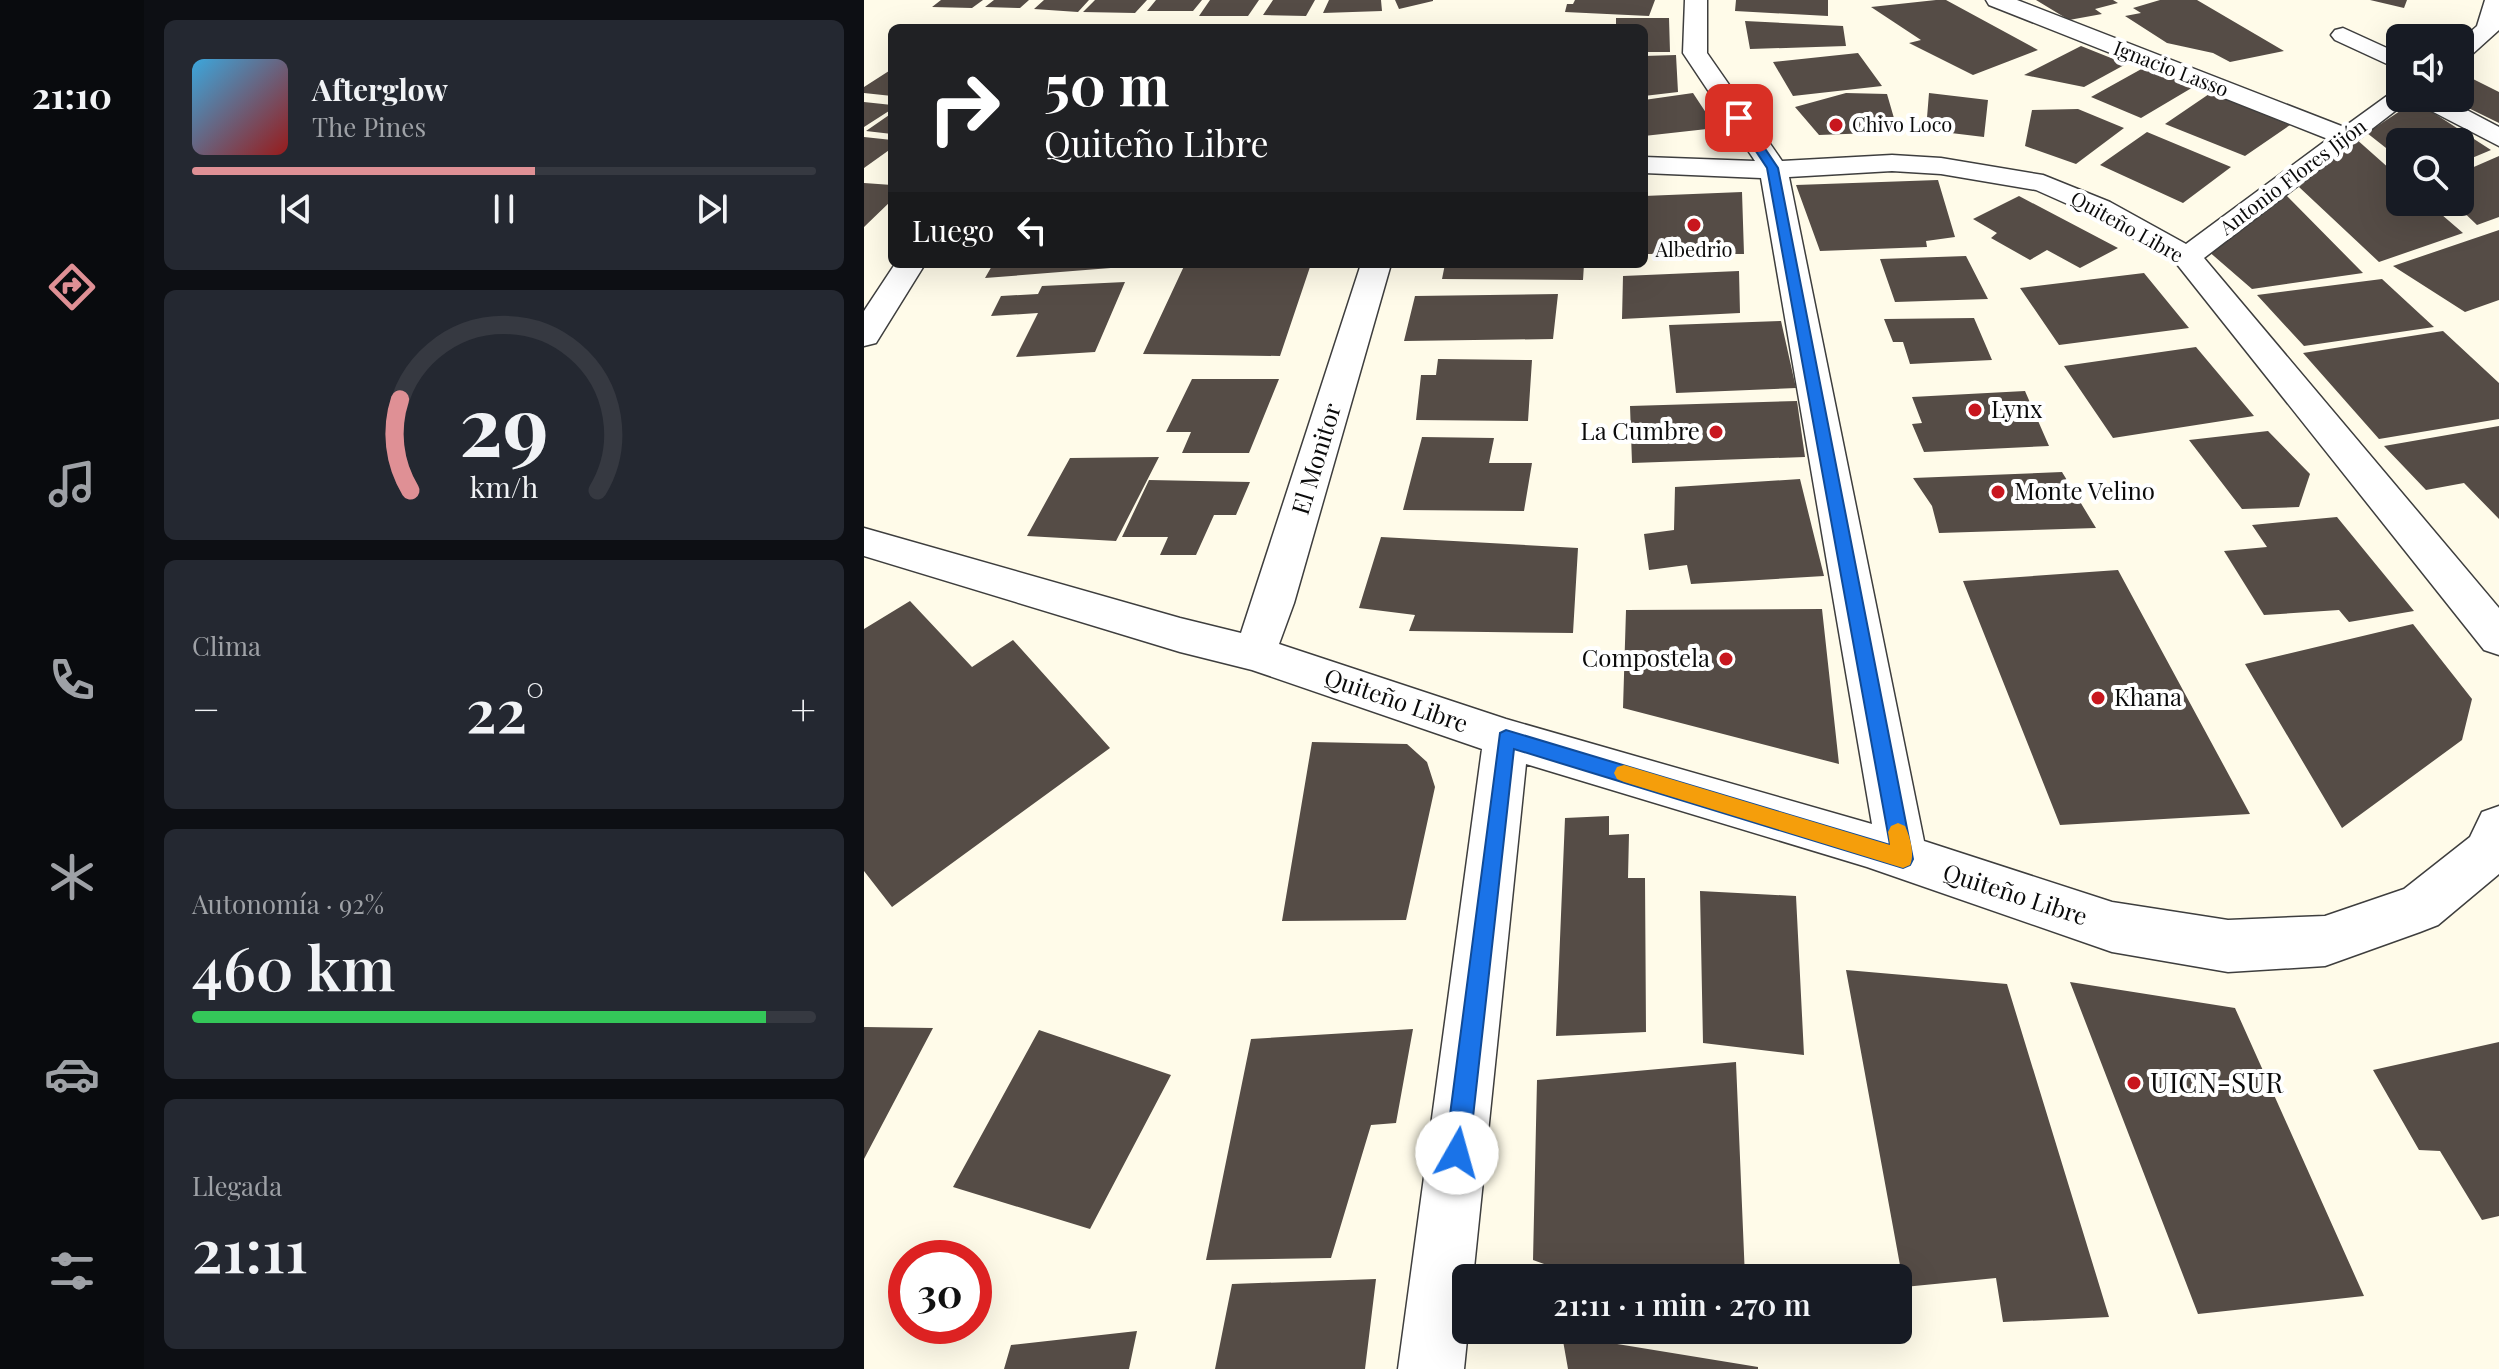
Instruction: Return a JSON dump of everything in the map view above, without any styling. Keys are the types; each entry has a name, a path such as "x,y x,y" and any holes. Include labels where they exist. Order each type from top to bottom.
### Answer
{"street":[{"path":"1696,0 1695,53 1773,168 1903,859"},
{"name":"Ignacio Lasso","path":"1997,0 2345,137"},
{"path":"2474,41 2488,29 2496,0"},
{"path":"2343,35 2386,56"},
{"name":"Antonio Flores Jijón","path":"2187,257 2386,108"},
{"path":"2451,112 2499,138"},
{"name":"Quiteño Libre","path":"1648,165 1773,168 1892,163 1941,166 2043,183 2100,208 2187,257 2499,638"},
{"path":"864,336 907,268"},
{"name":"El Monitor","path":"1254,653 1273,603 1375,268"},
{"name":"Quiteño Libre","path":"864,542 1180,635 1254,653 1506,738 1903,859 2112,927 2228,946 2325,941 2420,908 2487,853 2499,828"},
{"path":"1431,1369 1506,738"}],"building":[{"path":"941,0 983,0 972,8 932,7"},
{"path":"994,0 1029,0 1020,8 985,7"},
{"path":"1044,0 1089,0 1078,12 1034,9"},
{"path":"1095,0 1147,0 1135,13 1083,12"},
{"path":"1156,0 1202,0 1193,11 1147,11"},
{"path":"1210,0 1259,0 1248,16 1199,16"},
{"path":"1273,0 1315,0 1306,16 1263,15"},
{"path":"1329,0 1381,0 1382,11 1323,13"},
{"path":"1395,0 1433,0 1433,1 1399,9"},
{"path":"1575,0 1655,0 1649,16 1565,12 1567,4 1573,4"},
{"path":"1736,0 1828,0 1828,16 1735,11"},
{"path":"1946,0 2038,50 1973,75 1909,43 1921,40 1871,7"},
{"path":"2036,0 2113,0 2118,3 2095,9 2102,14 2069,20"},
{"path":"2160,0 2197,0 2284,51 2230,62 2213,53 2167,43 2125,16 2141,13 2133,8"},
{"path":"2370,0 2407,0 2404,8"},
{"path":"1616,18 1669,18 1670,52 1648,52 1648,24 1616,24"},
{"path":"1745,21 1843,26 1846,46 1750,49"},
{"path":"2081,46 2126,64 2084,87 2024,75"},
{"path":"1858,53 1882,86 1793,96 1773,62"},
{"path":"1676,55 1678,92 1648,96 1648,56"},
{"path":"2145,67 2195,86 2141,118 2091,97"},
{"path":"888,72 888,96 864,93 864,87"},
{"path":"2474,80 2499,92 2499,123 2474,111"},
{"path":"2212,92 2290,125 2245,156 2165,124"},
{"path":"1693,93 1716,128 1648,136 1648,99"},
{"path":"1846,93 1887,94 1898,132 1819,135 1795,107"},
{"path":"1929,93 1988,100 1984,137 1926,130"},
{"path":"864,102 888,105 888,112 864,127"},
{"path":"2078,109 2124,128 2076,164 2025,146 2032,110"},
{"path":"2398,112 2432,112 2457,128 2386,128 2386,148 2367,133"},
{"path":"888,116 888,134 866,131"},
{"path":"2147,132 2231,167 2183,203 2100,165"},
{"path":"864,137 888,140 888,151 864,168"},
{"path":"2355,138 2386,166 2386,216 2443,216 2463,233 2379,262 2299,187"},
{"path":"2474,139 2491,150 2474,157"},
{"path":"2499,156 2499,217 2477,225 2468,216 2474,216 2474,167"},
{"path":"1938,180 1955,237 1926,241 1927,247 1820,251 1796,185"},
{"path":"864,183 888,185 888,204 864,227"},
{"name":"Albedrio","path":"1742,192 1744,254 1648,254 1648,196"},
{"path":"2284,193 2363,273 2252,289 2207,250"},
{"path":"2019,196 2118,248 2080,268 2047,250 2030,260 1991,238 1997,233 1973,219"},
{"path":"2499,230 2499,300 2465,312 2393,266"},
{"path":"1966,256 1988,299 1895,302 1880,259"},
{"path":"991,268 1111,268 985,278"},
{"path":"1183,268 1310,268 1280,356 1143,354"},
{"path":"1444,268 1584,268 1583,280 1442,279"},
{"path":"1739,271 1740,313 1622,319 1623,276"},
{"path":"2144,273 2189,328 2059,345 2020,288"},
{"path":"2382,279 2434,327 2304,346 2257,295"},
{"path":"1125,282 1095,352 1016,357 1038,313 991,316 1001,296 1038,294 1042,286"},
{"path":"1558,294 1553,339 1404,341 1415,296"},
{"path":"1974,318 1992,360 1910,364 1903,342 1893,342 1884,319"},
{"path":"1781,321 1796,388 1676,393 1669,325"},
{"path":"2443,331 2499,383 2499,419 2379,439 2303,353"},
{"path":"2196,347 2254,416 2113,438 2064,366"},
{"path":"1438,359 1532,360 1528,421 1416,420 1421,375 1436,375"},
{"path":"1192,379 1279,379 1249,453 1182,453 1191,432 1166,432"},
{"name":"Lynx","path":"2025,391 2049,446 1924,452 1912,424 1922,423 1912,397"},
{"name":"La Cumbre","path":"1797,401 1805,457 1632,463 1630,406"},
{"path":"2499,426 2499,519 2464,483 2426,490 2384,446"},
{"path":"2268,431 2310,474 2299,507 2242,509 2189,440"},
{"path":"1422,437 1494,438 1489,463 1532,463 1524,511 1403,510"},
{"path":"1159,457 1116,541 1027,536 1070,458"},
{"name":"Monte Velino","path":"2062,472 2096,528 1939,533 1932,506 1913,478"},
{"path":"1800,479 1824,576 1691,584 1687,565 1649,570 1644,534 1674,530 1675,487"},
{"path":"1149,480 1250,482 1236,515 1214,515 1196,555 1160,555 1168,537 1122,537"},
{"path":"2337,517 2414,611 2349,622 2339,610 2264,615 2224,551 2267,547 2252,525"},
{"path":"1381,537 1578,548 1573,633 1409,631 1415,615 1359,608"},
{"name":"Khana","path":"2118,570 2250,814 2060,825 1963,581"},
{"path":"910,601 972,667 1013,640 1110,748 892,907 864,871 864,629"},
{"name":"Compostela","path":"1822,609 1839,764 1623,708 1626,610"},
{"path":"2413,624 2472,699 2462,740 2342,828 2245,664"},
{"path":"1312,742 1407,744 1427,762 1435,787 1406,920 1282,921"},
{"path":"1609,816 1609,835 1629,834 1628,878 1645,878 1646,1032 1556,1036 1565,818"},
{"path":"1700,891 1796,896 1804,1055 1703,1043"},
{"path":"1846,970 2007,984 2109,1317 2003,1322 1996,1278 1912,1286 1912,1264 1900,1264"},
{"path":"2070,982 2235,1008 2364,1296 2198,1314"},
{"path":"864,1027 933,1028 864,1159"},
{"path":"1413,1029 1396,1123 1371,1125 1331,1258 1206,1260 1251,1039"},
{"path":"1039,1030 1171,1075 1090,1229 953,1187"},
{"path":"2499,1042 2499,1216 2482,1220 2440,1151 2419,1150 2373,1070"},
{"path":"1736,1062 1744,1264 1544,1264 1533,1260 1537,1080"},
{"path":"1376,1279 1365,1369 1215,1369 1232,1284"},
{"path":"1137,1331 1129,1369 1004,1369 1011,1345"},
{"path":"1564,1344 1617,1344 1758,1367 1758,1369 1568,1369"}],"slow traffic":[{"path":"1624,773 1867,845 1903,859 1898,832"}],"place":[{"name":"Chivo Loco","path":"1836,125"},
{"name":"Albedrio","path":"1694,225"},
{"name":"Lynx","path":"1975,410"},
{"name":"La Cumbre","path":"1716,432"},
{"name":"Monte Velino","path":"1998,492"},
{"name":"Compostela","path":"1726,659"},
{"name":"Khana","path":"2098,698"},
{"name":"UICN-SUR","path":"2134,1083"}],"route":[{"path":"1457,1153 1506,738 1867,845 1903,859 1773,168 1739,118"}]}
